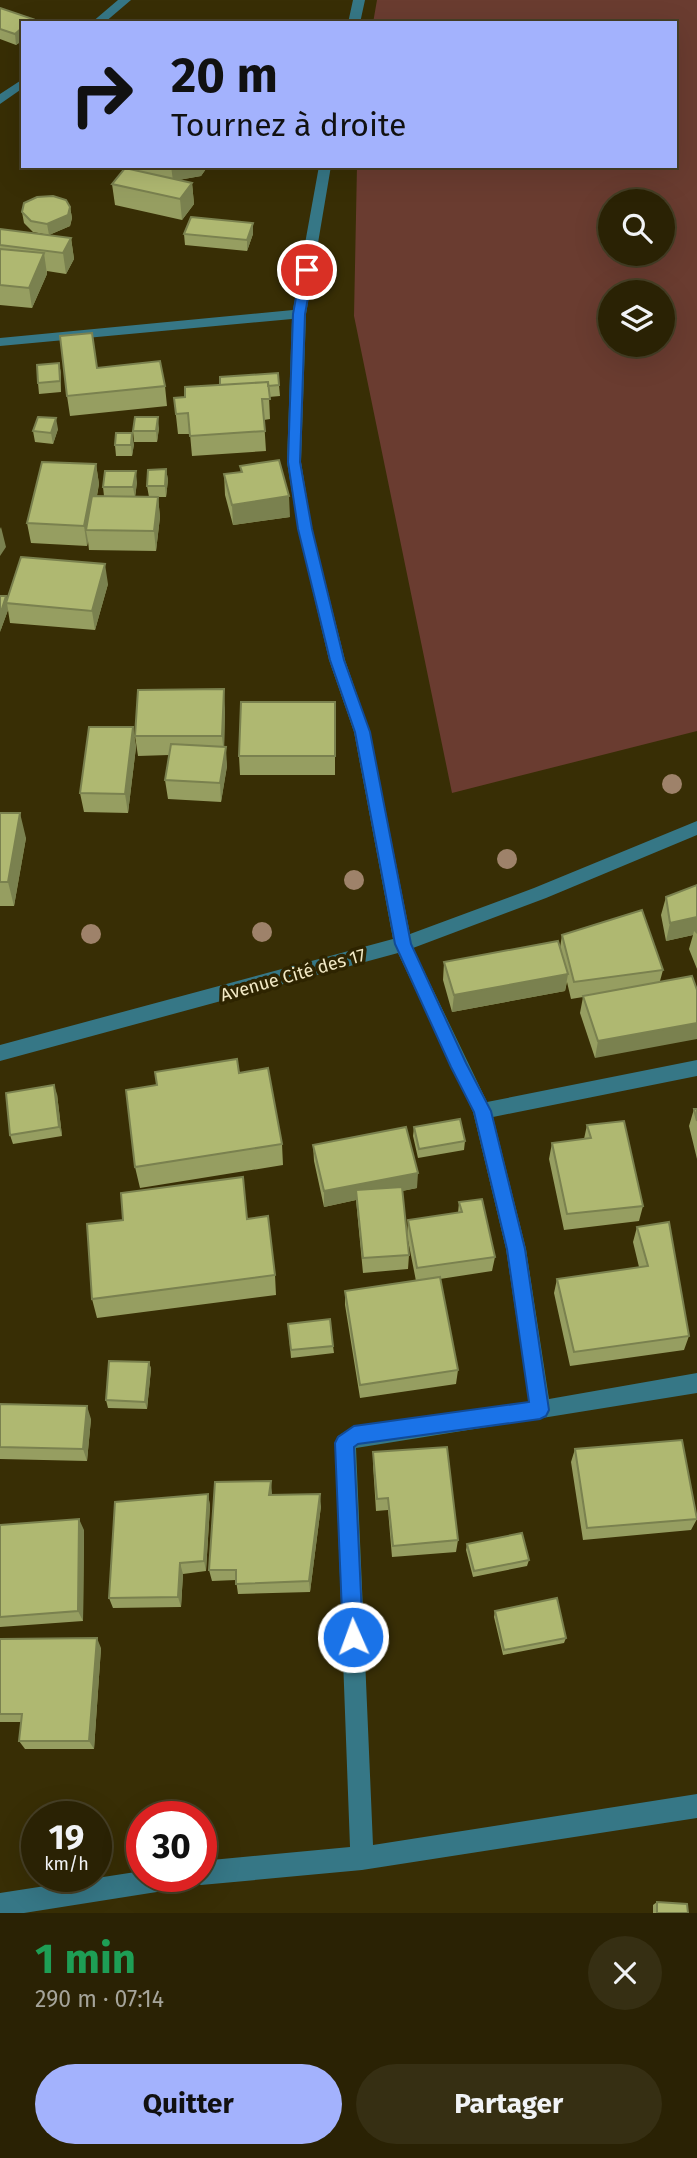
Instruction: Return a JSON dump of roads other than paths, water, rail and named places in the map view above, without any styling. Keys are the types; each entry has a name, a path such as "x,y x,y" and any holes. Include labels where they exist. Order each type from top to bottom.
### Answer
{"street":[{"path":"99,21 125,0"},
{"path":"354,21 359,0"},
{"path":"0,100 21,84"},
{"path":"325,168 299,314 294,462 300,502 337,660 362,732 403,944 482,1111 516,1249 540,1410"},
{"path":"0,342 299,314"},
{"name":"Avenue Cité des 17","path":"0,1053 403,944 540,893 697,828"},
{"path":"482,1111 697,1068"},
{"path":"362,1858 345,1443 354,1436 540,1410 697,1383"},
{"path":"217,1872 362,1858 697,1806"},
{"path":"0,1905 126,1885"}]}
